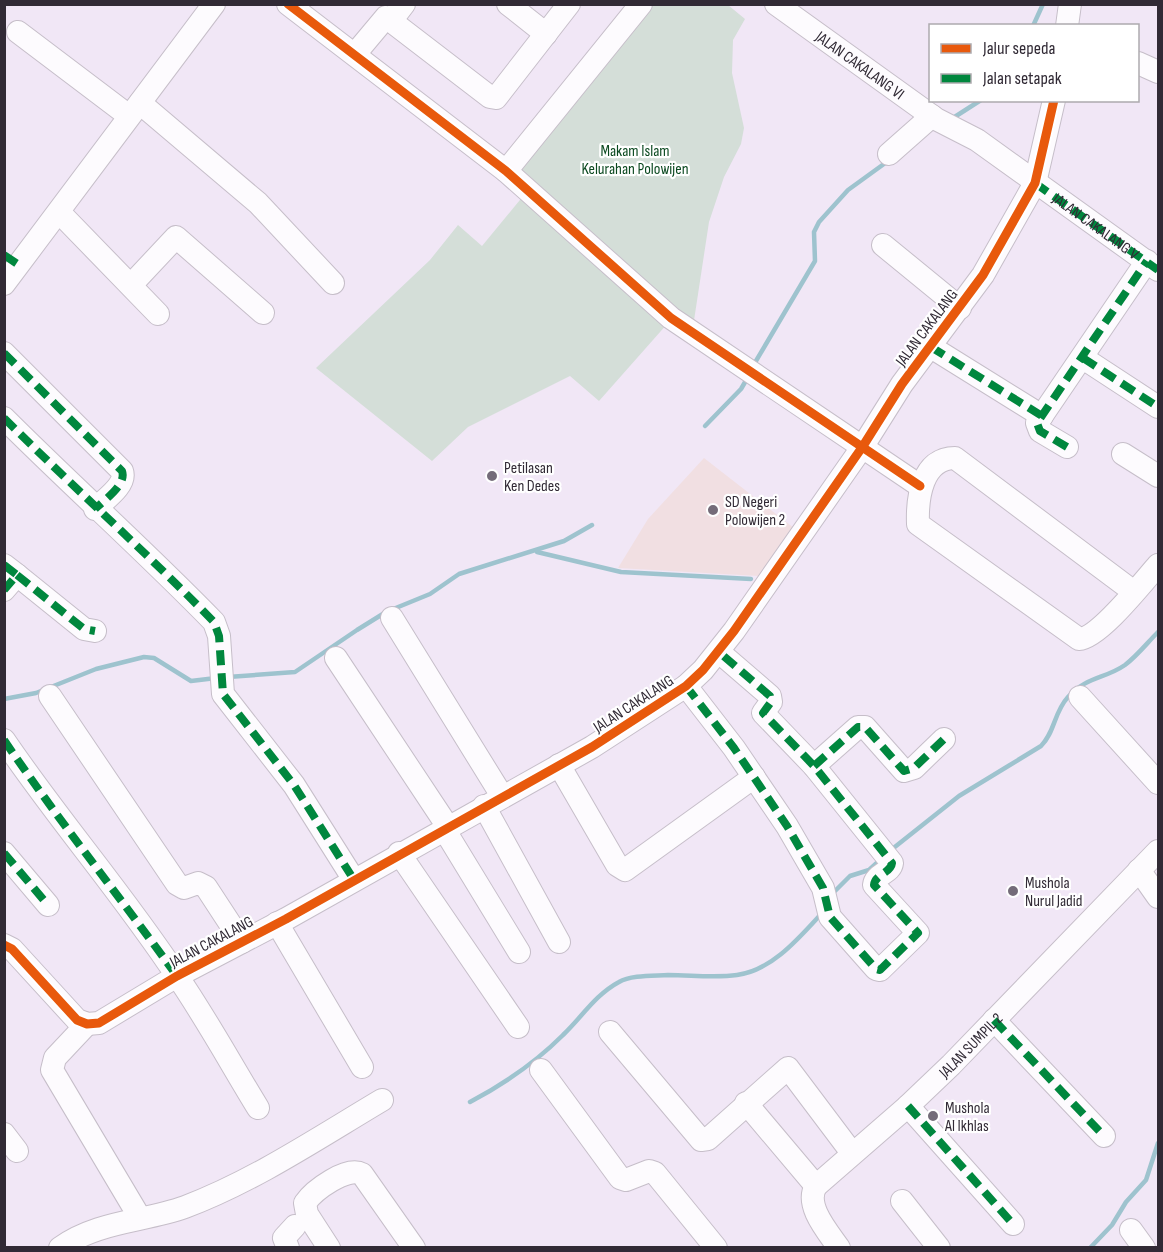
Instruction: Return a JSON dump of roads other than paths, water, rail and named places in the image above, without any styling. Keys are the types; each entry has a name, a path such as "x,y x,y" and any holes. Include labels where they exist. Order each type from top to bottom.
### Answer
{"street":[{"path":"4,284 12,260 59,212 214,4"},
{"path":"288,4 506,171 671,318 920,486"},
{"path":"508,4 546,34"},
{"path":"360,48 386,17 398,13 492,98 500,94 569,4"},
{"path":"506,171 641,4"},
{"name":"JALAN CAKALANG VI","path":"776,4 939,120 977,140 1035,183"},
{"path":"1067,24 1070,4"},
{"path":"18,32 134,110 258,202 333,283"},
{"name":"JALAN CAKALANG","path":"87,1024 99,1023 177,976 277,923 559,765 686,686 719,652 863,446 902,384 983,275 1035,183 1054,102"},
{"path":"889,154 939,120"},
{"name":"JALAN CAKALANG V","path":"1035,183 1153,266"},
{"path":"59,212 158,314"},
{"path":"131,285 176,237 263,313"},
{"path":"883,245 960,308"},
{"path":"1068,447 1038,430 1037,423 1153,266"},
{"path":"931,347 1042,416"},
{"path":"4,353 122,471 124,477 121,484 95,509"},
{"path":"1083,358 1158,406"},
{"path":"4,418 95,509 153,560 214,622 218,630 223,694 294,785 354,880"},
{"path":"1123,454 1158,476"},
{"path":"1134,592 955,458 947,458 936,464 920,486 918,524 1071,636 1079,639 1090,636 1134,592 1158,565"},
{"path":"9,577 84,629 95,631"},
{"path":"392,618 493,801 559,942"},
{"path":"686,686 754,777 799,846 827,902 830,916 876,969 880,970 918,933 874,885 876,879 892,866 886,854 814,766 764,713 771,702 770,696 719,652"},
{"path":"336,658 446,828 519,952"},
{"path":"50,696 192,886 242,942"},
{"path":"1080,697 1158,783"},
{"path":"814,766 858,727 865,727 904,771 914,768 944,739"},
{"path":"4,740 36,787 106,877 177,976 258,1108"},
{"path":"559,765 617,865 625,870 754,777"},
{"name":"JALAN SUMPIL 2","path":"816,1186 908,1106 1158,851"},
{"path":"4,853 48,905"},
{"path":"399,853 518,1027"},
{"path":"1139,870 1158,897"},
{"path":"277,923 362,1066"},
{"path":"4,945 13,951 76,1019 87,1024 55,1058 52,1070 134,1205"},
{"path":"994,1020 1104,1136"},
{"path":"610,1032 700,1139 708,1139 788,1068 852,1153"},
{"path":"541,1070 620,1178 626,1180 645,1171 655,1173 716,1248"},
{"path":"60,1248 88,1240 134,1205 186,1206 233,1184 382,1101"},
{"path":"746,1103 816,1186 811,1194 813,1205 832,1245"},
{"path":"908,1106 1013,1224"},
{"path":"329,1248 304,1206 314,1194 346,1173 355,1171 362,1174 414,1248"},
{"path":"902,1201 939,1248"},
{"path":"288,1248 284,1238 295,1226"}],"waterway":[{"path":"1034,24 1043,4"},
{"path":"953,118 978,102"},
{"path":"753,366 815,261 814,232 819,222 848,190 888,161"},
{"path":"705,426 741,389 748,377"},
{"path":"228,677 295,672 386,612 430,594 459,574 564,541 592,525"},
{"path":"537,552 621,572 751,579"},
{"path":"891,850 959,796 1041,746 1049,735 1063,703 1075,690 1089,681 1118,670 1158,632"},
{"path":"4,699 36,693 96,669 144,657 154,658 191,681 216,678"},
{"path":"832,894 850,876 869,870 880,860"},
{"path":"470,1102 531,1063 553,1045 610,987 619,982 643,976 720,976 749,972 773,960 783,952 821,914"},
{"path":"1090,1248 1112,1225 1126,1202 1146,1180 1158,1143"}],"place":[{"name":"Petilasan Ken Dedes","path":"492,476"},
{"name":"SD Negeri Polowijen 2","path":"713,510"},
{"name":"Mushola Nurul Jadid","path":"1013,891"},
{"name":"Mushola Al Ikhlas","path":"933,1116"}],"park label":[{"name":"Makam Islam Kelurahan Polowijen","path":"635,159"}]}
